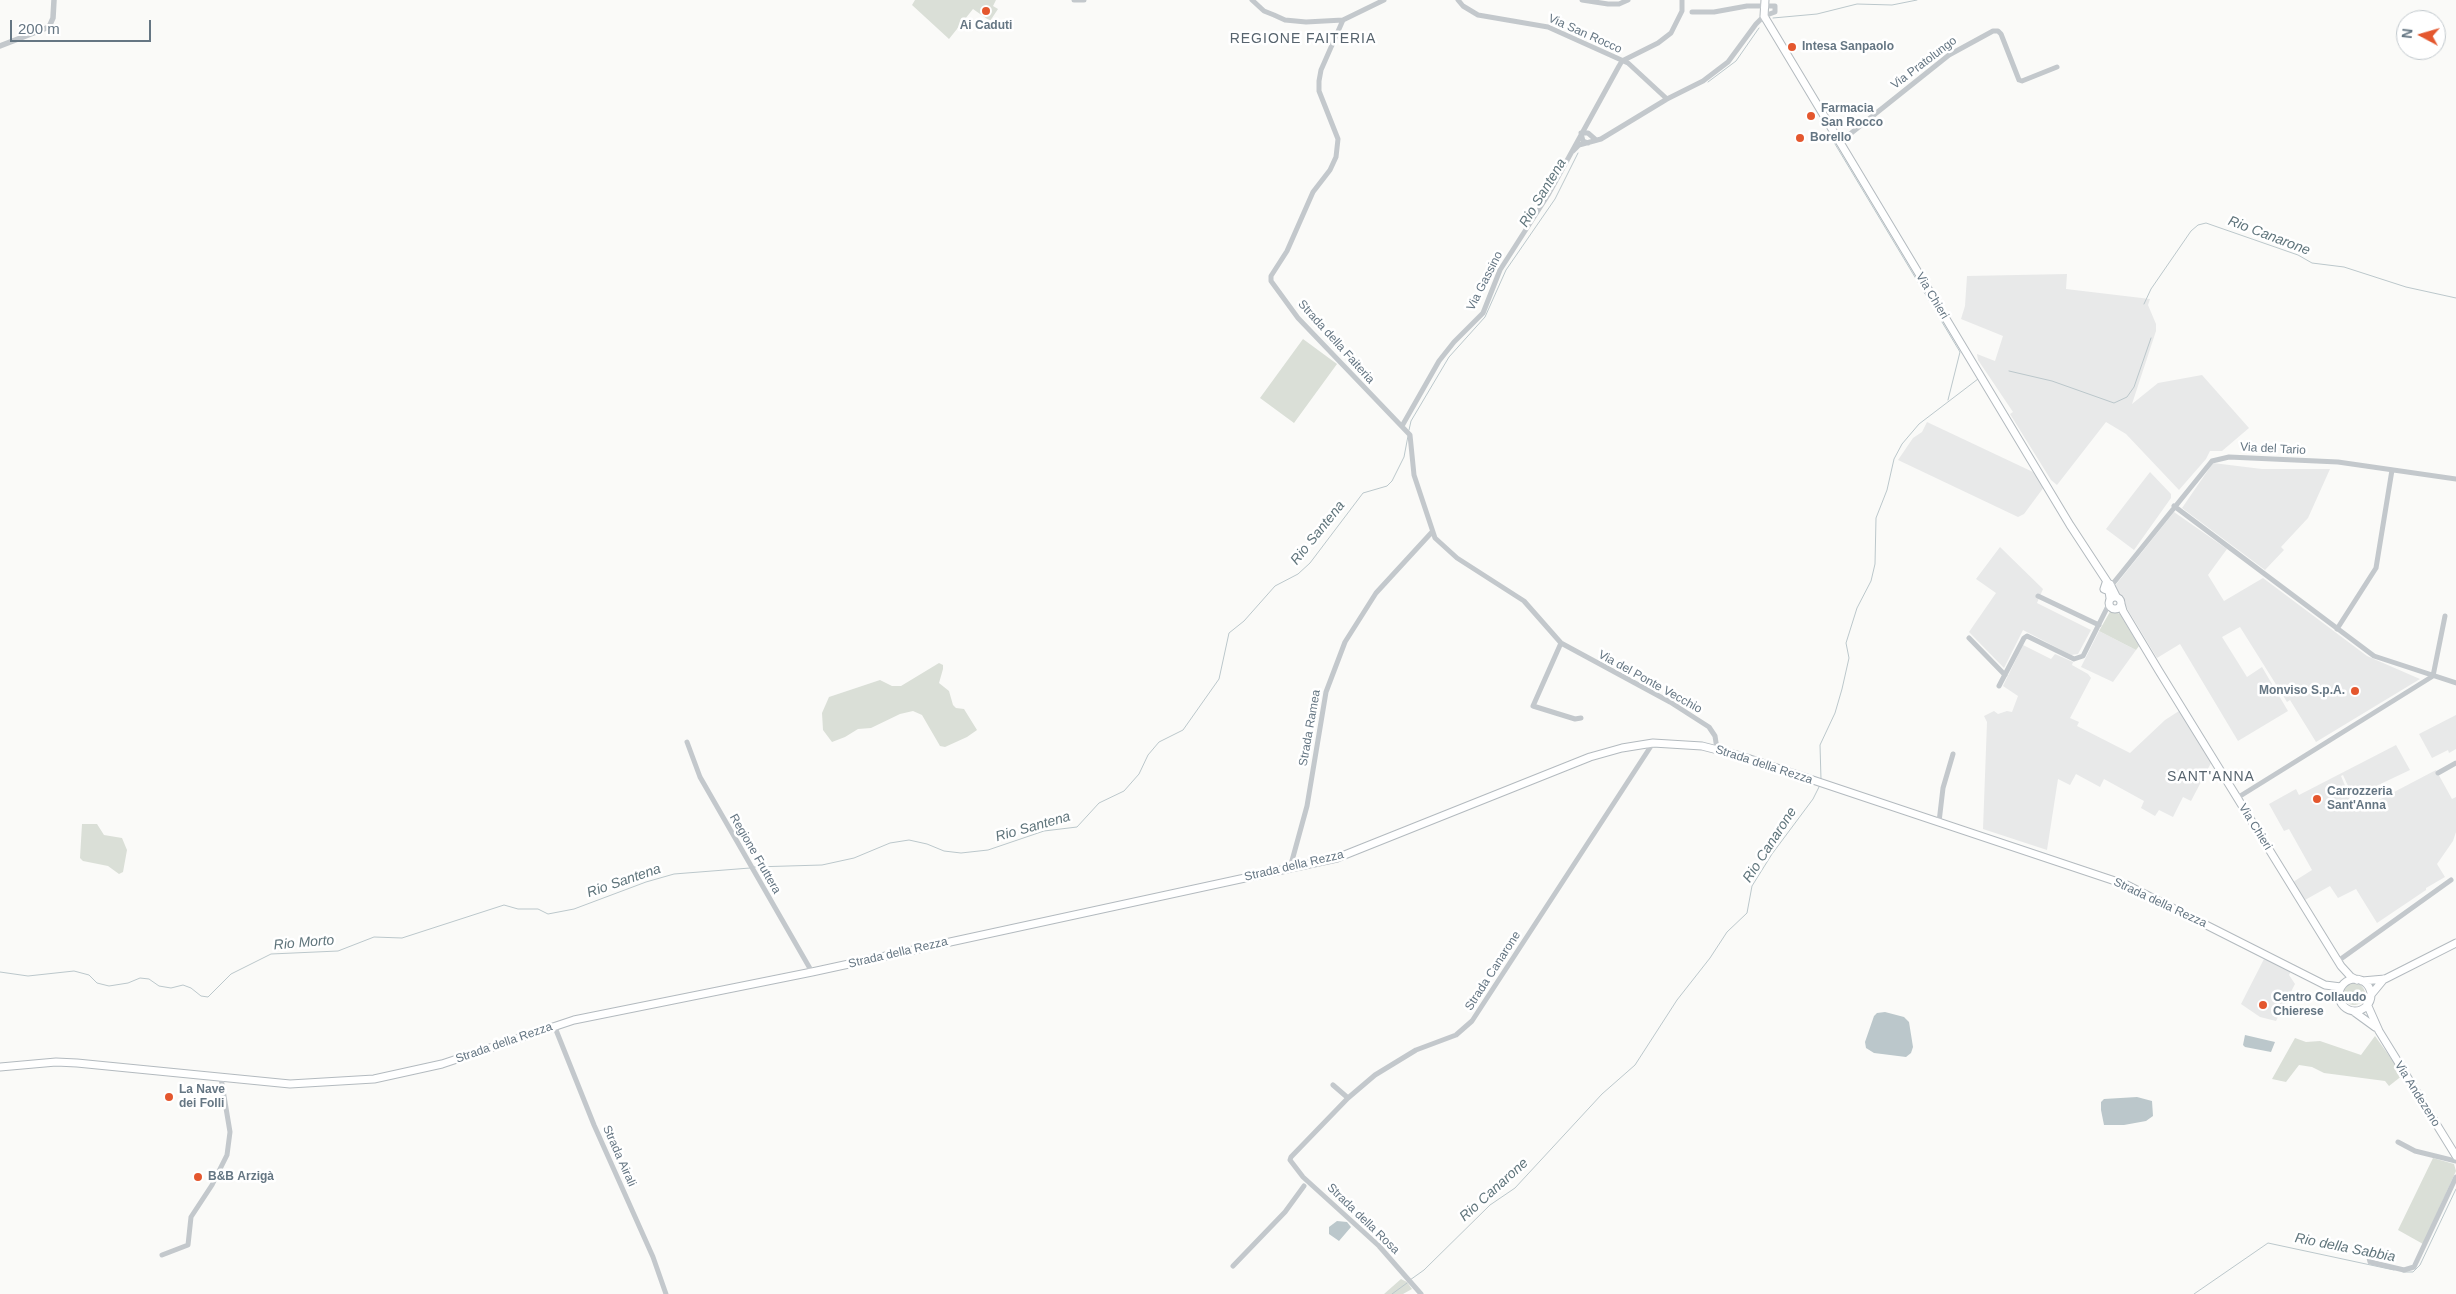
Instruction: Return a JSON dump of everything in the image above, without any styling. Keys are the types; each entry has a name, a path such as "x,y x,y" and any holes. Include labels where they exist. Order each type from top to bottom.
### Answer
{"main road":[{"path":"1764,3 1764,16"},
{"name":"Via Chieri","path":"1764,16 2102,576 2109,584 2114,605 2340,964 2351,977 2360,980"},
{"name":"Strada della Rezza","path":"0,1067 56,1062 290,1084 374,1079 442,1064 554,1025 812,972 1290,868 1361,850 1590,757 1622,748 1653,743 1717,749 2127,885 2325,985 2341,1003"},
{"path":"2385,979 2360,980 2342,986 2339,995 2341,1003 2353,1011 2358,1010 2367,1004 2370,996 2385,979 2456,943"},
{"name":"Via Chieri","path":"2340,964 2342,986"},
{"path":"2360,980 2368,987 2370,996"},
{"name":"Strada della Rezza","path":"2325,985 2342,986"},
{"name":"Via Andezeno","path":"2367,1004 2379,1031 2456,1156"},
{"name":"Via Andezeno","path":"2353,1011 2379,1031"}],"street":[{"path":"0,46 49,27 53,18 54,0"},
{"path":"1074,0 1084,0"},
{"path":"1252,0 1264,11 1285,20 1306,22 1343,20 1380,1"},
{"name":"Via San Rocco","path":"1458,0 1463,6 1478,15 1548,27 1622,61 1632,66 1656,91 1667,99"},
{"path":"1582,0 1608,4 1619,4 1628,0"},
{"path":"1622,61 1648,48 1671,33 1682,11 1682,0"},
{"path":"1571,153 1579,145 1596,140 1667,99 1695,86 1728,62 1764,16 1775,12 1775,6 1764,3 1732,8 1722,12 1692,12"},
{"name":"Strada della Faiteria","path":"1343,20 1318,81 1338,140 1336,157 1330,170 1313,192 1287,251 1270,279 1298,318 1388,414 1402,426"},
{"name":"Via Pratolungo","path":"1840,142 1949,54 1993,31 1998,31 2001,34 2018,80 2022,81 2057,67"},
{"name":"Via Gassino","path":"1402,426 1440,361 1454,342 1483,313 1500,270 1548,194 1622,61"},
{"path":"1588,143 1583,141 1581,133 1588,133 1596,140"},
{"name":"Via del Ponte Vecchio","path":"1402,426 1409,433 1414,475 1432,532 1440,543 1457,558 1524,601 1561,643 1709,727 1715,736 1717,749"},
{"name":"Via del Tario","path":"2109,584 2212,461 2229,457 2338,462 2456,479"},
{"path":"2337,629 2376,568 2392,470"},
{"path":"2174,506 2374,656 2456,683"},
{"name":"Strada Ramea","path":"1290,868 1307,806 1326,692 1345,642 1376,593 1432,532"},
{"path":"2038,596 2099,625"},
{"path":"1999,686 2024,638 2027,636 2074,659 2079,659 2083,656 2099,625 2114,605"},
{"path":"2237,798 2433,676 2445,616"},
{"path":"1969,638 2005,675"},
{"path":"1561,643 1533,706 1575,719 1581,718"},
{"name":"Regione Fruttera","path":"687,742 700,777 812,972"},
{"name":"Strada Canarone","path":"1310,1182 1303,1177 1290,1160 1291,1157 1348,1098 1375,1075 1416,1050 1456,1035 1472,1021 1653,743"},
{"path":"1939,822 1944,788 1953,754"},
{"path":"2438,773 2456,763"},
{"path":"2340,964 2451,880"},
{"name":"Strada Airali","path":"554,1025 594,1125 653,1257 666,1294"},
{"path":"162,1255 188,1245 191,1217 212,1185 227,1155 230,1132 221,1078"},
{"path":"1333,1085 1348,1098"},
{"path":"2398,1142 2416,1151 2456,1161"},
{"name":"Strada Canarone","path":"1303,1177 1304,1186"},
{"path":"2371,1251 2370,1262 2404,1270 2414,1267 2456,1177"},
{"path":"1232,1266 1285,1212 1304,1186 1310,1182"},
{"name":"Strada della Rosa","path":"1310,1182 1379,1246 1421,1294"}],"shaded area":[{"path":"915,0 996,0 993,6 998,9 990,21 973,9 949,39 912,5"},
{"path":"2067,274 2066,289 2150,299 2148,305 2156,324 2156,331 2132,404 2158,383 2202,375 2249,428 2222,451 2210,451 2206,459 2179,490 2126,434 2106,422 2057,485 2051,480 2010,414 2013,412 1978,360 1977,354 1995,361 2003,336 1961,319 1965,306 1967,276"},
{"path":"1303,339 1337,364 1294,423 1260,398"},
{"path":"1927,422 2033,472 2044,487 2024,514 2018,517 1898,460 1913,438 1922,432"},
{"path":"2213,463 2262,469 2330,469 2308,518 2281,547 2284,550 2265,570 2182,508"},
{"path":"2150,472 2171,494 2171,498 2134,550 2106,529"},
{"path":"2174,512 2227,549 2208,575 2224,601 2263,578 2367,656 2420,679 2316,742 2290,700 2287,702 2240,627 2222,637 2247,677 2262,667 2288,711 2238,741 2180,644 2157,658 2114,587"},
{"path":"2000,547 2043,589 2037,603 2091,630 2078,654 2071,655 2023,630 2004,668 1969,632 1996,593 1976,579"},
{"path":"2111,610 2120,614 2139,646 2136,650 2099,631"},
{"path":"2099,631 2136,650 2113,682 2081,667"},
{"path":"2023,645 2051,659 2055,654 2073,662 2072,665 2088,674 2091,678 2070,718 2079,722 2077,726 2130,753 2165,720 2179,711 2211,763 2191,801 2183,797 2173,817 2159,810 2155,816 2141,808 2144,801 2104,779 2100,787 2076,774 2070,785 2058,779 2047,850 1983,829 1987,722 1984,716 1994,711 1998,714 2007,711 2012,712 2018,696 2003,686"},
{"path":"939,663 943,665 943,669 939,683 949,691 953,705 956,708 964,709 977,730 967,737 945,747 940,746 922,715 913,711 900,714 871,728 858,729 832,742 823,730 822,713 829,697 880,680 892,686 901,686"},
{"path":"2456,715 2456,749 2449,753 2448,750 2432,758 2419,734"},
{"path":"2396,745 2410,770 2353,797 2343,775 2341,776 2356,812 2436,770 2452,799 2456,797 2456,832 2453,841 2437,864 2445,877 2426,888 2426,890 2377,923 2356,889 2338,898 2330,886 2305,900 2293,882 2312,870 2289,829 2284,831 2269,804 2296,789 2299,795"},
{"path":"82,824 97,824 104,835 122,838 127,850 123,872 119,874 108,866 83,861 80,858"},
{"path":"2264,959 2291,971 2289,975 2295,984 2276,1021 2260,1017 2241,1004"},
{"path":"2354,983 2362,986 2365,994 2362,1002 2354,1005 2346,1002 2343,994 2346,986"},
{"path":"1885,1012 1904,1017 1909,1022 1913,1047 1911,1053 1906,1057 1874,1053 1866,1048 1865,1042 1874,1016 1877,1013"},
{"path":"2245,1035 2275,1042 2271,1052 2245,1047 2243,1045"},
{"path":"2375,1036 2403,1075 2389,1086 2385,1081 2324,1073 2312,1067 2299,1065 2286,1082 2272,1079 2295,1038 2306,1042 2320,1041 2361,1055"},
{"path":"2137,1097 2152,1101 2153,1116 2146,1121 2124,1125 2104,1125 2101,1102 2104,1099"},
{"path":"2433,1158 2454,1164 2456,1171 2423,1244 2398,1230"},
{"path":"1337,1221 1347,1222 1351,1227 1339,1241 1329,1234 1329,1227"},
{"path":"1401,1279 1407,1282 1412,1289 1403,1294 1384,1294"}],"waterway":[{"name":"Rio Santena","path":"1773,18 1817,14 1857,4 1892,5 1917,0"},
{"name":"Rio Santena","path":"1708,82 1736,61 1759,28"},
{"path":"1829,134 1960,352 1948,400"},
{"name":"Rio Santena","path":"1409,430 1411,421 1449,357 1485,317 1506,270 1555,199 1578,153"},
{"name":"Rio Canarone","path":"2144,304 2151,289 2191,231 2198,225 2206,223 2298,255 2312,263 2344,267 2406,287 2456,298"},
{"name":"Rio Canarone","path":"2009,371 2052,381 2114,403 2127,397 2134,387 2151,338"},
{"name":"Rio Canarone","path":"1821,779 1820,745 1835,713 1842,689 1849,658 1846,643 1857,608 1871,581 1875,564 1876,518 1887,490 1894,459 1902,444 1919,424 1978,379"},
{"name":"Rio Santena","path":"754,867 822,865 854,858 890,843 909,840 927,844 944,851 961,853 988,850 1044,831 1077,827 1099,803 1124,791 1139,774 1148,755 1159,742 1183,730 1219,679 1229,633 1244,621 1275,586 1298,574 1310,563 1363,493 1387,486 1392,481 1404,457 1408,436"},
{"name":"Rio Canarone","path":"1410,1280 1424,1270 1490,1205 1515,1188 1602,1094 1635,1065 1677,1000 1710,958 1727,932 1747,913 1752,886 1772,854 1813,799 1820,785"},
{"name":"Rio Morto","path":"0,972 28,976 74,971 89,975 97,983 109,986 128,983 140,978 149,979 159,986 171,988 183,985 191,988 201,996 208,997 231,974 271,954 338,951 374,937 402,938 504,905 518,909 538,909 548,914 574,909 646,882 674,874 750,868"},
{"name":"Rio della Sabbia","path":"2403,1272 2413,1272 2420,1265 2456,1189"},
{"name":"Rio della Sabbia","path":"2194,1294 2268,1243 2394,1270"},
{"name":"Rio Canarone","path":"1392,1294 1407,1283"}],"place":[{"name":"Ai Caduti","path":"986,11"},
{"name":"Intesa Sanpaolo","path":"1792,47"},
{"name":"Farmacia San Rocco","path":"1811,116"},
{"name":"Borello","path":"1800,138"},
{"name":"Monviso S.p.A.","path":"2355,691"},
{"name":"Carrozzeria Sant'Anna","path":"2317,799"},
{"name":"Centro Collaudo Chierese","path":"2263,1005"},
{"name":"La Nave dei Folli","path":"169,1097"},
{"name":"B&B Arzigà","path":"198,1177"}],"district":[{"name":"REGIONE FAITERIA","path":"1303,39"},
{"name":"SANT'ANNA","path":"2211,777"}]}
